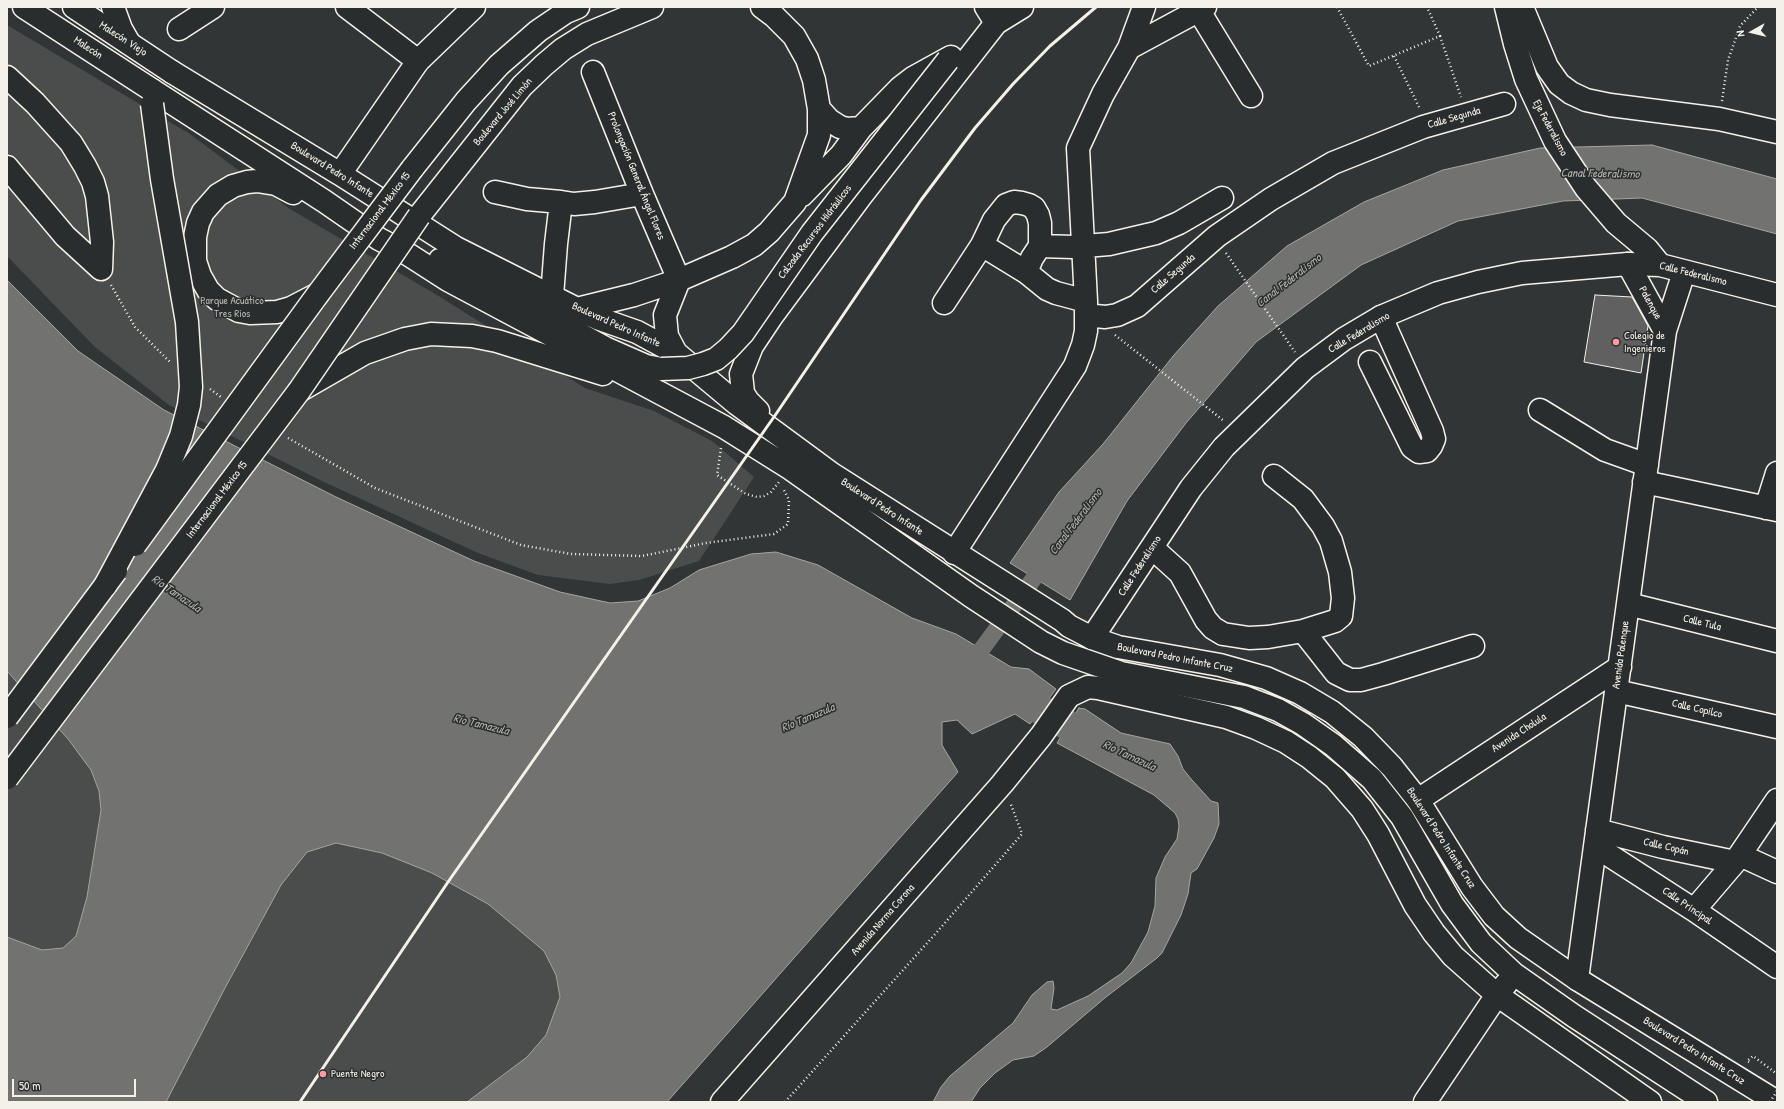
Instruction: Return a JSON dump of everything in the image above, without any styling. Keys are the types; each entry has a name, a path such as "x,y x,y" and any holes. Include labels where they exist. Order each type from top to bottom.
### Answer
{"main road":[{"name":"Malecón","path":"24,7 152,97"},
{"name":"Malecón Viejo","path":"74,7 172,72"},
{"path":"113,7 128,43"},
{"path":"179,29 213,7"},
{"path":"348,7 418,61"},
{"path":"340,174 418,61 474,7"},
{"name":"Internacional México 15","path":"7,717 318,294 412,169 466,101 499,65 538,30 566,12 578,7"},
{"name":"Boulevard José Limón","path":"419,216 522,86 563,49 587,34 652,7"},
{"path":"762,7 774,16 794,36 807,59 814,80 819,109 819,136 795,202"},
{"name":"Calzada Recursos Hidráulicos","path":"410,253 421,253 436,258 627,359 646,366 661,369 688,368 716,359 743,333 812,233 954,54 991,15 1022,7"},
{"path":"954,553 1075,366 1083,345 1086,308 1078,148 1103,94 1129,48 1144,7"},
{"name":"Eje Federalismo","path":"1506,7 1515,44 1526,79 1555,141 1586,188 1616,223 1653,257"},
{"path":"1522,7 1547,67 1559,84 1571,93 1586,100 1610,105 1719,119 1777,132"},
{"path":"1129,48 1202,9 1251,96"},
{"name":"Calzada Recursos Hidráulicos","path":"832,474 802,447 773,426 748,401 743,393 741,374 752,346 772,316 861,196 991,15"},
{"path":"577,309 634,295 679,280 732,257 754,245 841,155 861,128 900,88 913,78 954,54"},
{"name":"Boulevard Pedro Infante","path":"172,72 340,174 456,248 577,309 597,318 637,332 676,353 737,404 832,474 954,553 1062,620"},
{"name":"Prolongación General Ángel Flores","path":"593,72 642,194 679,280"},
{"path":"7,77 35,103 66,137 85,166 93,182 97,196 102,242 101,269"},
{"name":"Boulevard Pedro Infante","path":"152,97 324,200 379,239 410,253 473,294 724,428 785,475 1041,642"},
{"path":"104,586 167,470 181,436 189,405 191,387 187,322 162,179 152,97"},
{"name":"Calle Segunda","path":"982,244 1026,272 1047,289 1105,317 1117,315 1137,306 1218,236 1271,199 1333,163 1428,125 1504,104"},
{"path":"819,109 829,120 840,127 861,128"},
{"path":"7,167 65,236 101,269"},
{"path":"318,294 291,308 277,312 250,313 228,306 217,299 208,290 200,276 195,261 195,237 203,212 218,195 233,186 247,182 266,182 276,184 379,239"},
{"path":"495,192 528,199 574,204 642,194"},
{"path":"1040,246 1109,244 1156,233 1184,220 1222,198"},
{"path":"552,296 561,202"},
{"path":"944,303 982,244 1000,211 1006,205 1014,202 1029,205 1038,214 1040,246 1032,258 1026,272"},
{"name":"Internacional México 15","path":"7,778 300,391 419,216"},
{"name":"Calle Federalismo","path":"1092,638 1192,488 1224,447 1305,368 1344,339 1381,317 1438,293 1478,282 1522,273 1628,264 1653,257 1684,272 1777,295"},
{"name":"Palenque","path":"1628,264 1665,331"},
{"name":"Palenque","path":"1665,331 1684,272"},
{"path":"676,353 667,336 665,315 679,280"},
{"path":"1370,362 1412,447 1419,452 1427,451 1432,446 1434,439 1432,431 1381,317"},
{"name":"Avenida Palenque","path":"1577,979 1665,331"},
{"path":"300,391 365,353 406,338 431,334 472,336 497,341 643,385"},
{"path":"1540,410 1646,474 1771,509 1777,473"},
{"path":"1150,551 1158,553 1180,573 1206,620 1213,628 1223,634 1248,638 1303,631 1331,623 1341,616 1343,598 1340,572 1333,548 1323,526 1303,499 1274,476"},
{"name":"Calle Tula","path":"1628,604 1777,641"},
{"name":"Boulevard Pedro Infante Cruz","path":"1062,620 1069,626 1092,638 1118,647 1220,665 1266,678 1300,693 1332,712 1363,737 1392,767 1418,800 1472,887 1494,916 1518,938 1577,979 1777,1102"},
{"path":"1303,631 1336,673 1350,680 1361,680 1383,674 1473,646"},
{"name":"Boulevard Pedro Infante Cruz","path":"1041,642 1085,661 1121,673 1244,697 1278,710 1303,724 1333,745 1372,779 1402,817 1452,904 1481,943 1514,974 1574,1016 1706,1102"},
{"name":"Avenida Cholula","path":"1418,800 1620,667"},
{"name":"Avenida Norma Corona","path":"722,1102 1002,784 1041,736 1069,696 1088,687 1226,717 1256,728 1286,742 1309,757 1335,778 1362,809 1378,834 1415,905 1434,933 1453,956 1497,995"},
{"name":"Calle Copilco","path":"1616,691 1777,727"},
{"path":"1694,910 1737,859 1777,800"},
{"name":"Calle Copán","path":"1596,838 1737,859 1777,872"},
{"name":"Calle Principal","path":"1596,838 1694,910 1777,967"},
{"path":"1425,1102 1497,995 1514,974"},
{"path":"1497,995 1640,1099 1655,1068"}],"path":[{"path":"1337,7 1369,66 1440,36"},
{"path":"1427,7 1440,36 1466,114"},
{"path":"1719,119 1728,60 1740,26 1758,7"},
{"path":"1394,56 1428,125"},
{"path":"1230,260 1287,340"},
{"path":"101,269 135,328 176,366"},
{"path":"1115,334 1221,418"},
{"path":"207,387 226,400"},
{"path":"724,428 717,464 717,475 746,494 757,497 764,496 771,492 785,475"},
{"path":"286,437 375,488 521,545 571,554 642,556 706,543 774,534 788,524 789,500 785,475"},
{"path":"785,1102 938,932 1022,834 1002,784"},
{"path":"1753,1065 1747,1061 1753,1056 1777,1074"},
{"path":"1770,1102 1777,1091"}],"green space":[{"name":"Parque Acuático Tres Rios","path":"7,25 190,134 290,209 437,295 585,388 654,411 712,441 754,477 699,561 639,580 610,584 538,575 478,553 322,481 169,405 95,347 7,256"},
{"path":"7,671 68,739 91,770 99,791 101,810 87,897 76,936 63,948 42,950 7,937"},
{"path":"336,843 382,853 432,873 488,904 544,951 556,975 560,997 546,1035 527,1057 467,1102 166,1102 225,988 281,885 307,852"}],"water":[{"path":"1652,145 1777,179 1777,234 1642,198 1563,201 1458,221 1361,265 1256,342 1186,423 1127,501 1070,600 1010,563 1059,492 1103,444 1174,355 1218,306 1287,246 1364,202 1443,170 1540,148"},
{"path":"7,280 78,351 164,410 336,497 474,561 560,592 610,603 638,601 670,588 699,570 751,554 776,552 818,565 912,618 956,634 1011,667 1029,669 1056,689 1030,724 1015,714 972,734 957,720 942,722 942,745 958,772 667,1102 467,1102 527,1057 546,1035 560,997 556,975 544,951 488,904 432,873 382,853 336,843 307,852 281,885 225,988 166,1102 7,1102 7,937 42,950 63,948 76,936 87,897 101,810 99,791 91,770 68,739 7,671"},
{"path":"1079,708 1085,709 1121,733 1170,744 1178,756 1183,769 1211,801 1218,803 1219,824 1214,838 1197,869 1191,873 1188,894 1181,915 1162,953 1157,958 1106,997 1047,1047 1034,1056 1013,1060 995,1073 980,1088 971,1102 933,1102 941,1087 950,1076 1013,1023 1032,995 1047,982 1053,981 1054,988 1051,1009 1057,1010 1088,996 1122,973 1131,963 1148,932 1155,906 1156,878 1165,857 1177,839 1179,826 1178,819 1175,813 1154,795 1057,743"}],"building":[{"name":"Colegio de Ingenieros","path":"1595,295 1632,297 1648,326 1641,373 1584,362"}],"waterway":[{"name":"Canal Federalismo","path":"968,668 1048,559"},
{"name":"Río Tamazula","path":"1005,692 1017,696 1103,744"}],"railway":[{"path":"300,1102 448,882 776,414 921,200 975,128 1013,84 1050,46 1096,7"}],"place":[{"name":"Colegio de Ingenieros","path":"1616,342"},
{"name":"Puente Negro","path":"323,1074"}]}
